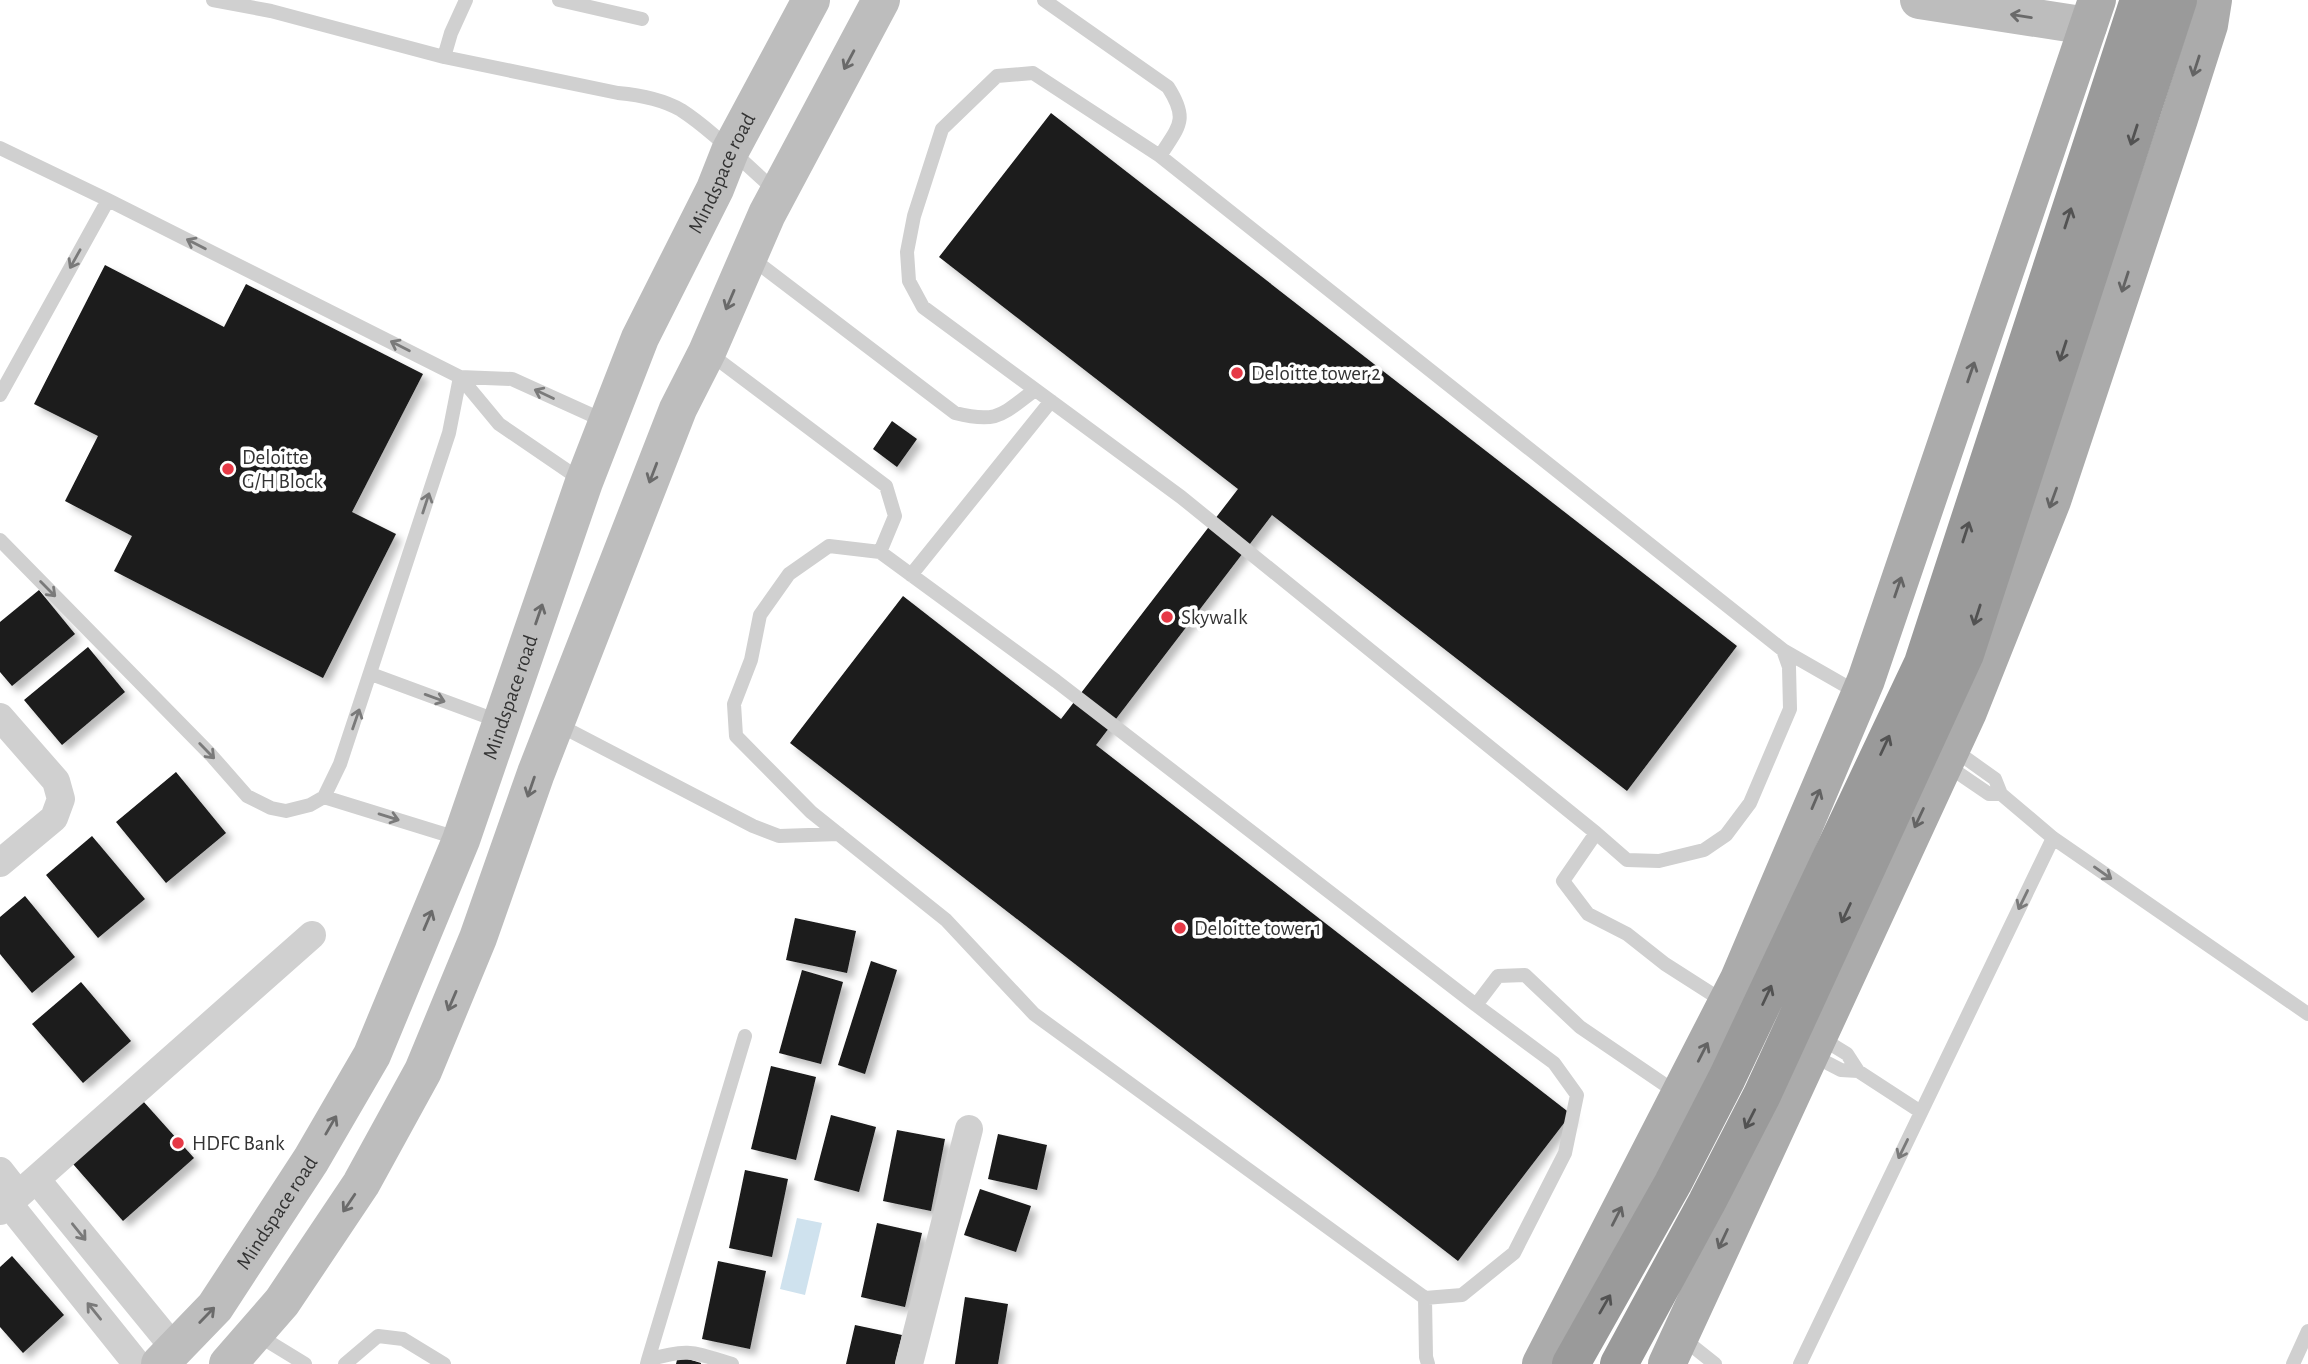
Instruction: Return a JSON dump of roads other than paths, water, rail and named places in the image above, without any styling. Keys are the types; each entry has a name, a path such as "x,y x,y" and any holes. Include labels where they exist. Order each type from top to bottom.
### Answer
{"highway":[{"path":"1619,1364 1762,1096 1965,654 2004,475 2139,0"},
{"path":"1571,1364 1673,1183 1727,1078 1923,663 2004,475 2178,0"}],"main road":[{"name":"Mindspace road","path":"167,1356 215,1307 311,1160 372,1055 461,840 584,482 640,338 715,189 730,151 811,0"},
{"path":"228,1364 282,1302 361,1184 422,1071 478,938 556,724 678,409 708,352 778,193 881,0"},
{"path":"1541,1364 1727,1004 1860,695 2092,13 1919,0"},
{"path":"1673,1350 1948,756 2052,501 2209,26 2213,0"},
{"path":"1798,840 1892,878"},
{"path":"1764,920 1852,963"}],"street":[{"path":"0,717 56,781 61,799 54,818 0,863"},
{"path":"16,1197 312,935"},
{"path":"909,1364 969,1129"},
{"path":"0,1171 137,1364"},
{"path":"16,1197 167,1356"}],"lane":[{"path":"213,0 271,11 444,57 618,93 640,95 662,102 680,110 778,193"},
{"path":"444,57 451,33 466,0"},
{"path":"559,0 642,19"},
{"path":"1044,0 1168,87 1180,106 1179,126 1160,156"},
{"path":"1783,650 1789,667 1790,709 1749,803 1726,835 1704,850 1659,861 1627,860 1596,832 1181,497 923,307 909,281 907,253 914,216 942,129 998,76 1033,73 1160,156 1783,650 1860,695"},
{"path":"0,148 460,377 499,424 584,482"},
{"path":"0,395 108,200"},
{"path":"749,256 955,413 977,418 1000,416 1035,390"},
{"path":"708,352 886,486 895,516 880,552"},
{"path":"460,377 512,379 607,422"},
{"path":"0,540 211,755 247,796 271,808 286,811 310,805 324,797 341,764 449,433 460,377"},
{"path":"911,575 1051,401"},
{"path":"828,546 880,552 1056,681 1554,1063 1577,1095 1566,1153 1514,1253 1462,1296 1425,1298 1034,1014 946,919 811,812 736,736 734,704 751,660 760,615 789,574 828,546"},
{"path":"371,674 502,723"},
{"path":"556,724 687,793 779,836 839,834"},
{"path":"1948,756 1995,779 2001,794 2053,838 2308,1014"},
{"path":"324,797 461,840"},
{"path":"1596,832 1563,881 1588,914 1627,934 1665,964 1727,1004"},
{"path":"1800,1364 2053,838"},
{"path":"1476,1005 1498,976 1525,975 1580,1027 1681,1096"},
{"path":"648,1362 745,1036"},
{"path":"1813,1045 1847,1054 1858,1072 1921,1112"},
{"path":"1425,1298 1428,1364"},
{"path":"2293,1364 2308,1331"},
{"path":"255,1333 305,1364"},
{"path":"345,1364 378,1336 403,1339 444,1364"},
{"path":"1673,1350 1715,1364"},
{"path":"648,1362 674,1352 693,1352 732,1364"}],"water":[{"path":"797,1218 822,1223 805,1295 780,1289"}],"place":[{"name":"Deloitte tower 2","path":"1237,373"},
{"name":"Deloitte G/H Block","path":"228,469"},
{"name":"Skywalk","path":"1167,617"},
{"name":"Deloitte tower 1","path":"1180,928"},
{"name":"HDFC Bank","path":"178,1143"}]}
